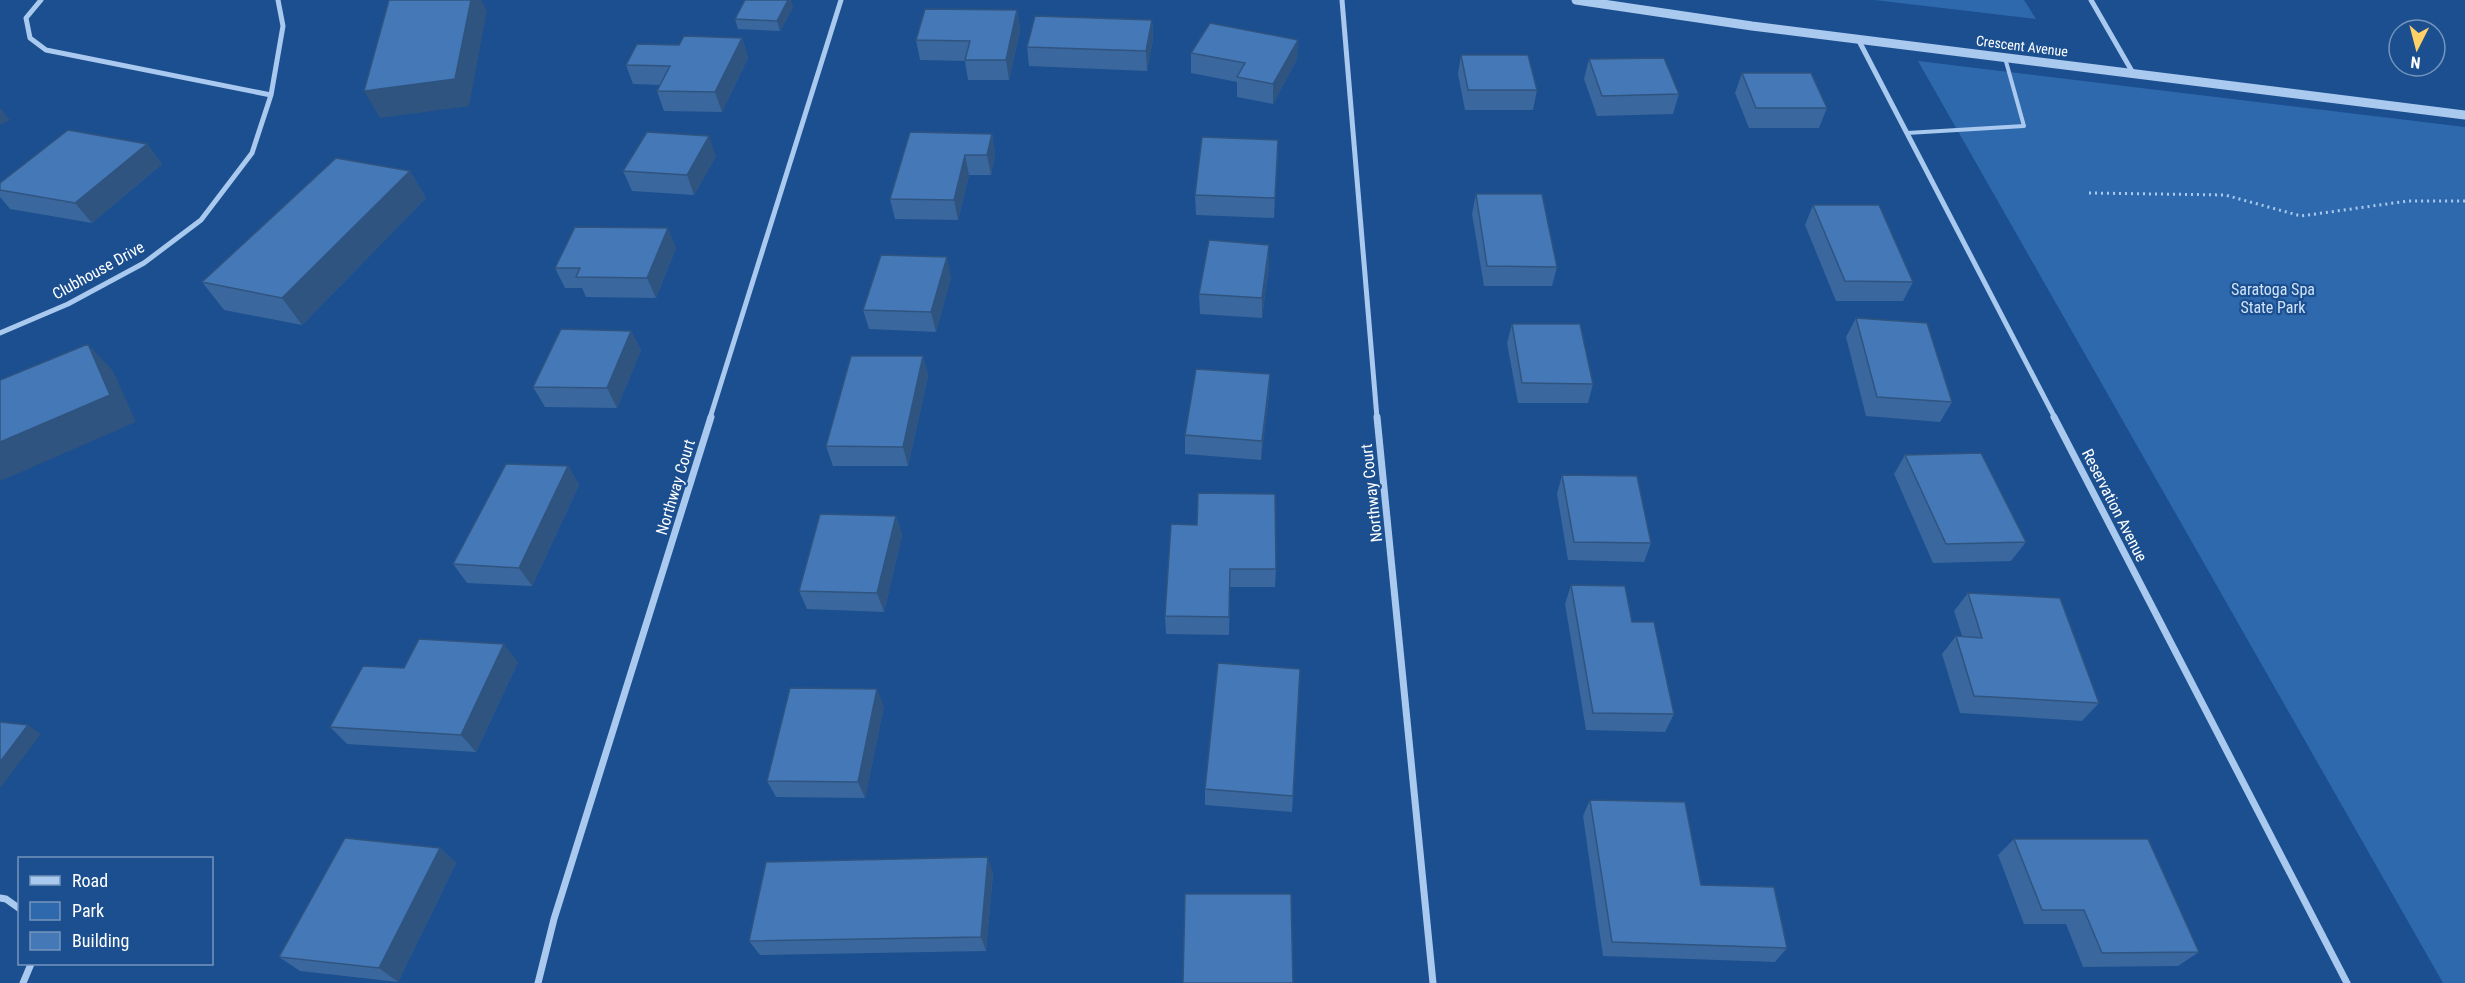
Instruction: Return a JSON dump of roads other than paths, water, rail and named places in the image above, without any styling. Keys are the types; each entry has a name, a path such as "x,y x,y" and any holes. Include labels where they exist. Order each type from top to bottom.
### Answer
{"street":[{"path":"41,0 26,18 30,38 46,51 272,95"},
{"name":"Clubhouse Drive","path":"0,333 68,304 144,263 201,219 252,153 272,95 283,26 278,0"},
{"name":"Northway Court","path":"538,983 558,907 841,0"},
{"name":"Northway Court","path":"1342,0 1373,377 1433,983"},
{"name":"Crescent Avenue","path":"1576,0 1858,39 2465,115"},
{"path":"2091,0 2133,74"},
{"name":"Reservation Avenue","path":"1858,39 2347,983"},
{"path":"0,898 6,899 18,908"},
{"path":"23,983 30,965"}],"lane":[{"path":"1907,133 2024,126 2005,58"}],"park label":[{"name":"Saratoga Spa State Park","path":"2273,298"}]}
